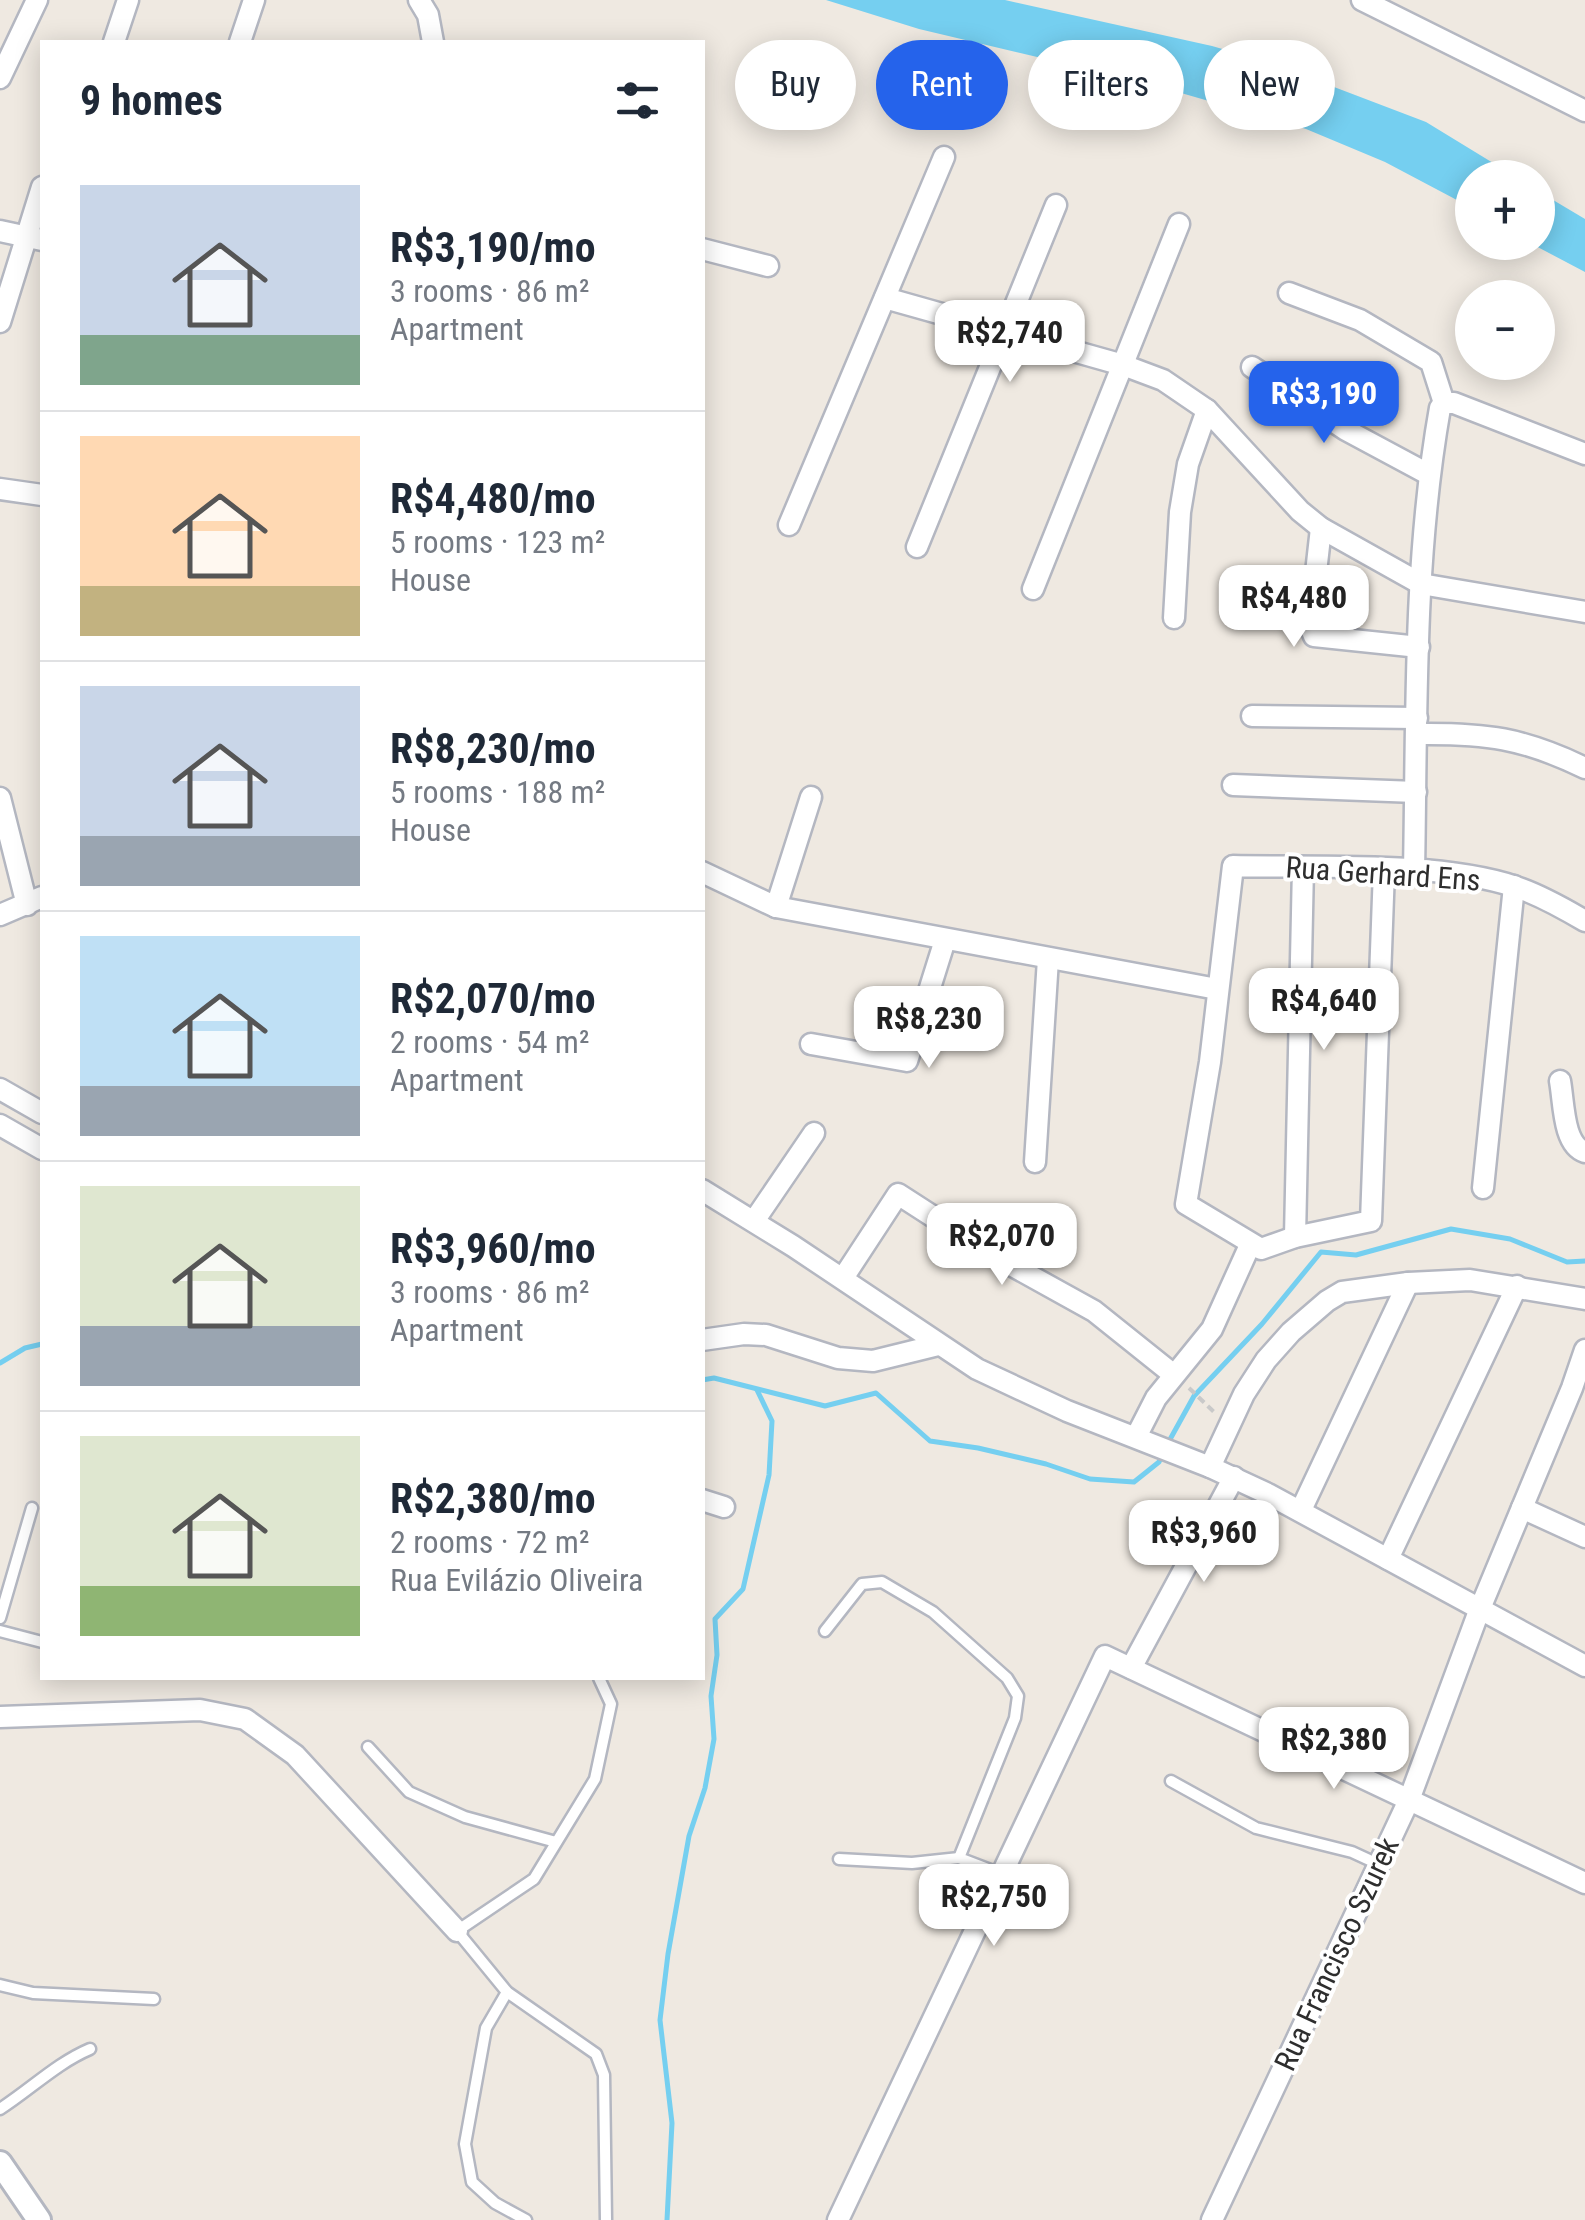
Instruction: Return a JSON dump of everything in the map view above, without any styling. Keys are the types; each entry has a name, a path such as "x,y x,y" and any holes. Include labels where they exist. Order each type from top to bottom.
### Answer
{"street":[{"path":"0,78 36,0"},
{"path":"115,40 128,0"},
{"path":"241,40 254,0"},
{"path":"419,0 428,15 433,40"},
{"path":"1362,0 1585,111"},
{"path":"790,525 944,157"},
{"path":"0,322 34,238 40,200"},
{"path":"917,547 1056,205"},
{"path":"1033,590 1179,224"},
{"path":"0,231 34,238"},
{"path":"705,250 768,266"},
{"path":"1289,292 1360,320 1431,362 1444,403"},
{"path":"884,298 1123,365 1162,380 1208,410 1320,528 1420,584 1585,612"},
{"path":"1252,367 1346,430 1428,474"},
{"path":"1444,403 1454,403 1585,454"},
{"path":"1414,871 1420,584 1428,474 1444,403"},
{"path":"1174,618 1180,512 1188,464 1208,410"},
{"path":"0,489 40,492"},
{"path":"1320,528 1310,626 1314,636 1419,647"},
{"path":"1252,716 1417,726 1498,736 1585,768"},
{"path":"1233,785 1416,792"},
{"path":"776,907 811,797"},
{"path":"0,798 34,901 0,915"},
{"name":"Rua Gerhard Ens","path":"1217,989 1233,866 1414,871 1483,878 1514,886 1585,921"},
{"path":"1295,1237 1303,867"},
{"path":"705,873 776,907 1217,989 1210,1062 1186,1204 1250,1245 1268,1249 1295,1237 1371,1221 1384,870"},
{"path":"1483,1188 1514,886"},
{"path":"811,1044 906,1061 945,940"},
{"path":"1035,1162 1048,959"},
{"path":"1560,1081 1572,1144 1579,1152 1585,1152"},
{"path":"0,1090 40,1113"},
{"path":"0,1126 40,1147"},
{"path":"754,1222 814,1133"},
{"path":"705,1192 843,1278 977,1369 1210,1467 1301,1510 1479,1612 1585,1666"},
{"path":"843,1278 898,1194 992,1254 1094,1311 1174,1375"},
{"path":"1136,1437 1156,1398 1212,1328 1250,1245"},
{"path":"1210,1467 1255,1375 1278,1344 1333,1296 1354,1288 1470,1280 1585,1300"},
{"path":"1301,1510 1408,1282"},
{"path":"1388,1560 1517,1286"},
{"path":"705,1340 766,1335 838,1358 873,1361 938,1345"},
{"name":"Rua Francisco Szurek","path":"1212,2220 1409,1800 1522,1508 1579,1390 1585,1350"},
{"path":"1130,1668 1234,1478"},
{"path":"705,1501 724,1507"},
{"path":"1522,1508 1585,1537"},
{"path":"838,2220 1105,1656 1585,1883"},
{"path":"0,1717 200,1710 245,1719 295,1754 457,1931"},
{"path":"0,2164 39,2220"}],"lane":[{"path":"0,1618 32,1508"},
{"path":"825,1631 862,1584 882,1582 933,1612 1007,1678 1018,1696 1015,1718 958,1858"},
{"path":"0,1631 40,1641"},
{"path":"600,1680 612,1704 595,1779 534,1880 457,1931 507,1992 596,2054 604,2074 606,2220"},
{"path":"368,1747 409,1792 464,1817 556,1842"},
{"path":"1171,1781 1256,1828 1352,1852 1379,1864"},
{"path":"839,1859 912,1863 958,1858 1002,1874"},
{"path":"0,1985 33,1993 154,1999"},
{"path":"507,1992 486,2028 465,2144 472,2182 495,2202 526,2220"},
{"path":"0,2109 39,2083 64,2060 90,2049"}],"path":[{"path":"1174,1375 1229,1426"}],"water":[{"path":"826,0 1005,0 1204,44 1204,100 1184,94 1184,40 1028,40 1028,55 1008,50 1008,40 965,40"},
{"path":"1335,87 1426,122 1488,160 1455,160 1455,199 1385,162 1308,130 1335,130"},
{"path":"1555,201 1585,219 1585,272 1555,256"}],"waterway":[{"path":"1168,1443 1194,1396 1262,1324 1321,1252 1356,1255 1451,1229 1510,1239 1567,1262 1585,1261"},
{"path":"0,1363 25,1348 40,1344"},
{"path":"705,1380 714,1378 825,1406 876,1393 930,1441 1046,1464 1090,1479 1134,1482 1159,1462 1163,1453"},
{"path":"667,2220 672,2123 660,2020 689,1836 705,1788 714,1739 711,1696 717,1655 715,1619 743,1589 769,1475 772,1421 757,1390"}]}
